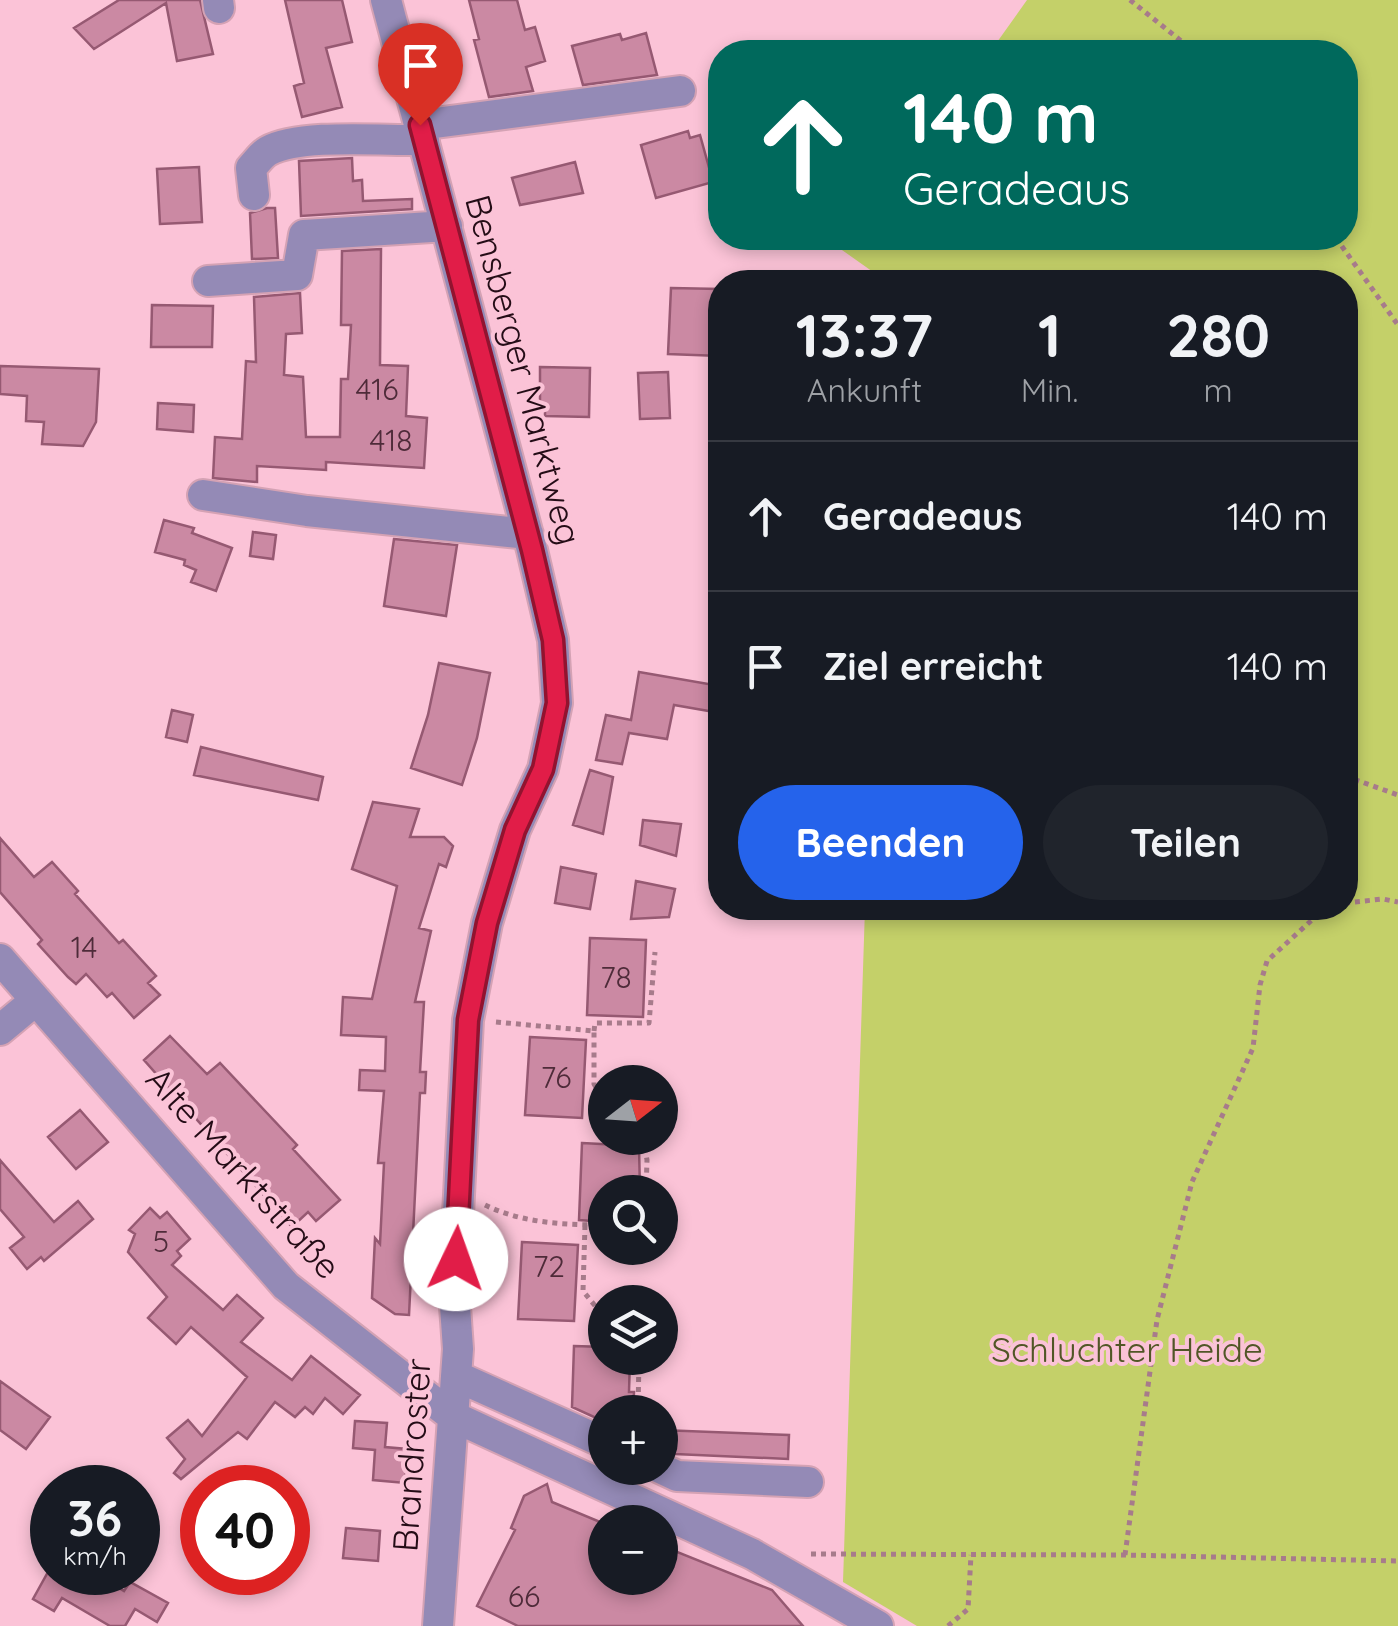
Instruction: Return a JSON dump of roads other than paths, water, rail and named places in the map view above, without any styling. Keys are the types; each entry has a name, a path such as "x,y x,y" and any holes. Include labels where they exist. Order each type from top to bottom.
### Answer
{"street":[{"name":"Bensberger Marktweg","path":"386,0 528,534 553,640 557,703"},
{"path":"254,195 252,168 262,155 276,148 315,140 422,133 680,91"},
{"path":"208,281 298,275 304,234 447,226"},
{"path":"203,495 528,534"},
{"name":"Brandroster","path":"438,1626 458,1349 454,1292 468,1020 487,923 515,830 543,769 557,703"},
{"name":"Alte Marktstraße","path":"0,959 286,1286 452,1416 752,1554 878,1626"},
{"path":"0,1030 36,1000"},
{"path":"456,1376 588,1434"},
{"path":"678,1476 808,1482"}],"park label":[{"name":"Schluchter Heide","path":"1127,1350"}]}
